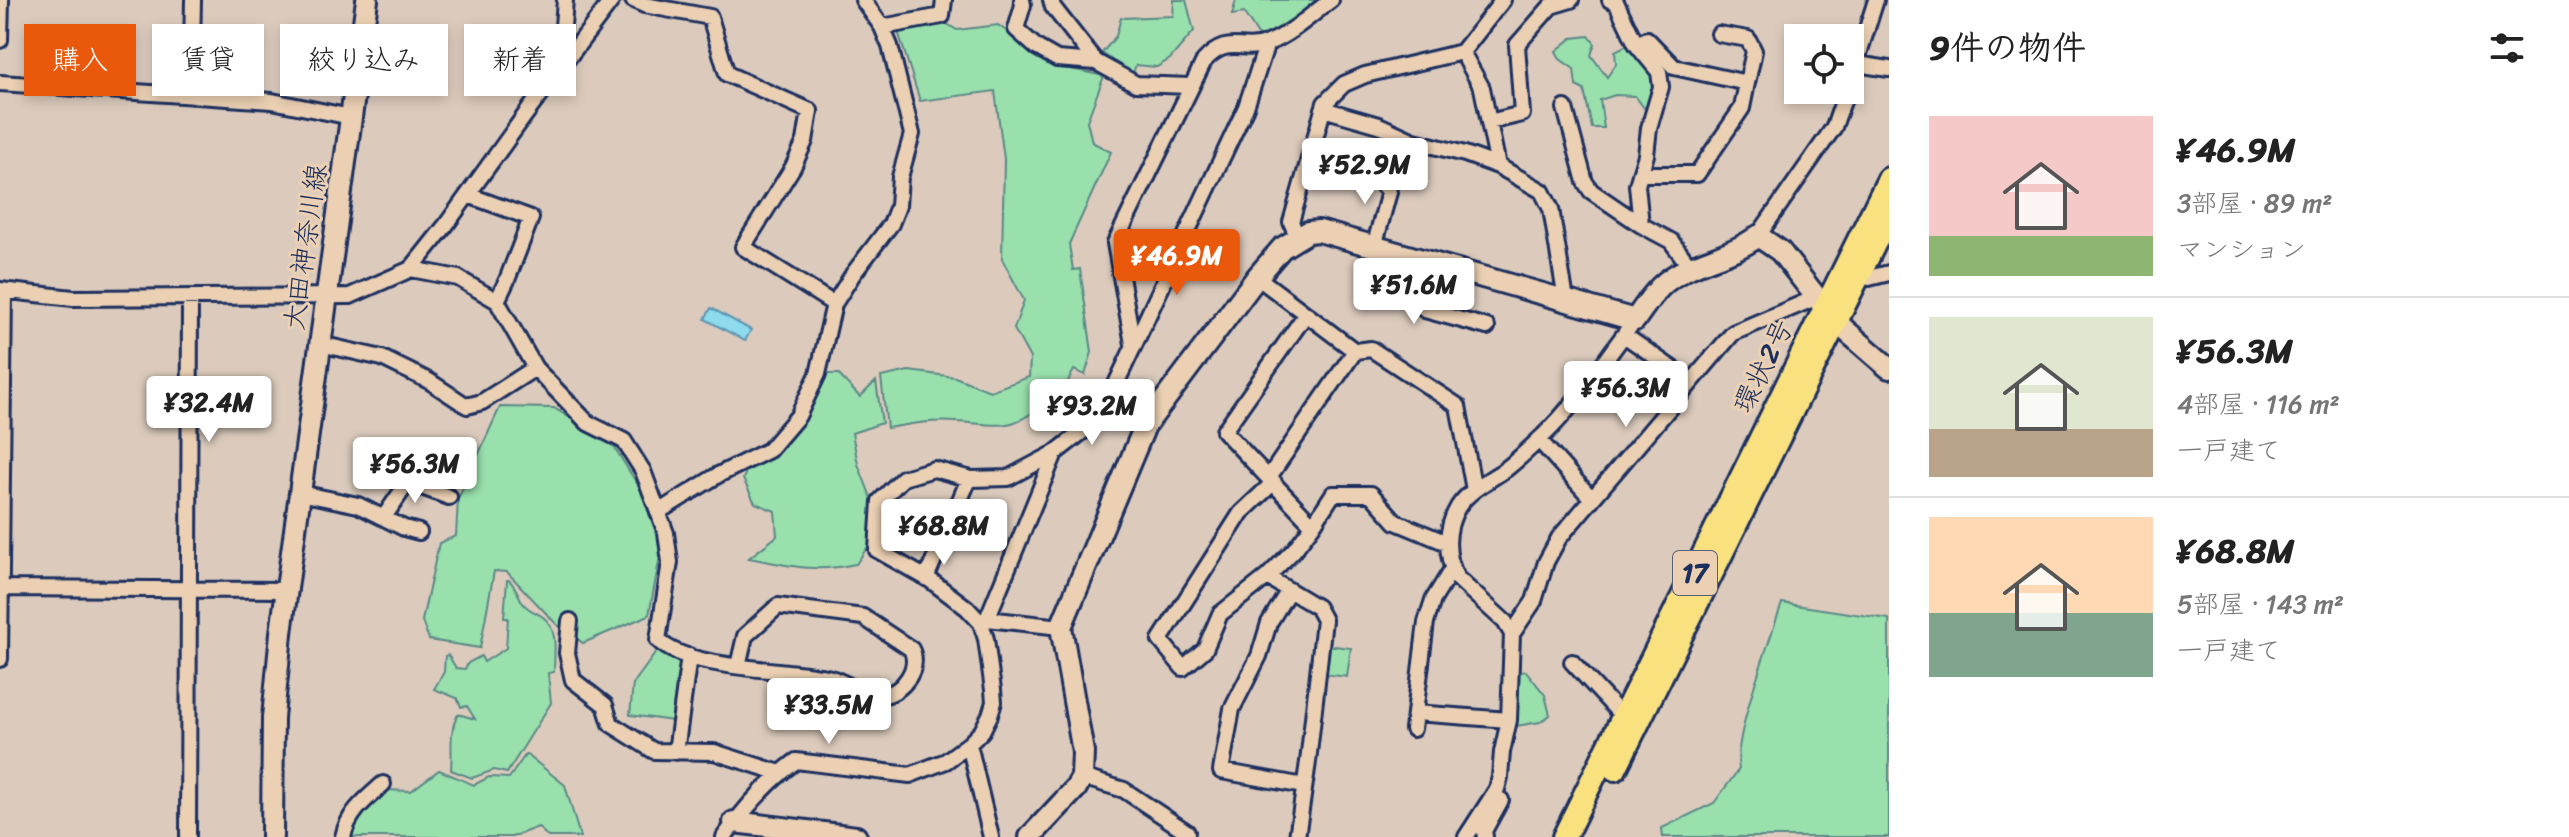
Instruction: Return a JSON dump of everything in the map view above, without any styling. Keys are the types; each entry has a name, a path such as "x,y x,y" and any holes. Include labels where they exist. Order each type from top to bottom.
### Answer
{"main road":[{"name":"環状2号","path":"1564,837 1889,179"},
{"name":"環状2号","path":"1579,837 1634,733 1825,309 1859,273 1889,214"}],"street":[{"path":"0,40 1,0"},
{"path":"192,24 193,0"},
{"name":"大田神奈川線","path":"272,837 273,718 287,590 367,0"},
{"path":"563,24 565,0"},
{"path":"576,49 612,0"},
{"path":"633,0 644,5 710,17 727,74 810,111 805,141 793,167 743,247 834,304"},
{"path":"658,512 718,475 769,450 798,416 818,374 834,304 891,224 898,206 900,177 912,134 890,46 882,27 863,0"},
{"path":"882,27 942,16 944,0"},
{"path":"1022,0 1016,29 1036,47 1057,59 1096,62"},
{"path":"1051,0 1053,7 1096,62 1136,84 1189,86"},
{"path":"1133,344 1115,243 1189,86 1215,49 1224,45 1250,47 1267,43 1293,29 1331,0"},
{"path":"1298,238 1291,222 1325,103 1344,84 1365,75 1462,52 1503,0"},
{"path":"1489,122 1522,114 1517,45 1551,6 1571,0"},
{"path":"1610,0 1616,2 1636,44 1659,72 1661,87 1637,185 1641,225"},
{"path":"1864,40 1876,0"},
{"path":"1640,174 1697,174 1742,108 1754,51 1748,39 1719,34"},
{"path":"1636,44 1647,39 1674,67 1747,83"},
{"path":"1061,627 984,621 926,578 877,550 880,501 903,478 934,469 969,479 1008,478 1055,453 1105,414 1133,344 1246,107 1267,43"},
{"path":"1462,52 1482,88 1498,166"},
{"path":"1864,65 1889,69"},
{"path":"0,83 152,92"},
{"path":"214,96 272,101 351,117"},
{"path":"0,659 2,290 73,298 350,296 411,269 540,96"},
{"path":"1512,634 1505,622 1457,578 1452,569 1447,543 1459,505 1474,490 1509,467 1558,422 1658,288 1671,278 1740,248 1758,236 1834,127 1842,104"},
{"path":"1565,108 1585,182 1591,191 1671,241 1691,268"},
{"path":"1323,109 1498,166 1542,191 1551,209 1566,300"},
{"path":"1350,167 1372,173 1389,192 1374,247"},
{"path":"468,195 531,218 497,301"},
{"path":"1030,837 1068,797 1082,777 1083,752 1061,627 1145,426 1282,248 1308,232 1319,231 1566,300 1629,327 1690,381"},
{"path":"1758,236 1780,251 1825,309 1889,368"},
{"path":"1437,264 1425,310 1487,327"},
{"path":"411,269 458,278 497,301 535,368 588,423 624,441 643,471 666,533 670,562 658,640 664,646 689,656 738,666 832,679 865,693 883,695 900,688 914,668 914,654 863,617 778,606 745,636 738,666"},
{"path":"1859,273 1869,278 1889,273"},
{"path":"1257,277 1355,351 1371,349 1458,406 1474,490"},
{"path":"188,837 190,298"},
{"path":"1466,837 1497,789 1509,720 1512,634 1534,601 1554,546 1733,333 1808,301 1825,309"},
{"path":"1306,314 1224,431 1313,525"},
{"path":"320,344 382,358 429,381 467,406 482,402 535,368"},
{"path":"1355,351 1271,479 1241,513 1160,640 1183,668 1205,649 1220,614 1267,577 1294,550 1333,494 1371,494 1396,522 1447,543"},
{"path":"1105,414 1145,426"},
{"path":"1539,440 1592,499"},
{"path":"729,830 780,773 796,761 910,775 946,761 982,731 994,702 984,621 1055,453"},
{"path":"926,578 969,479"},
{"path":"384,517 408,482 449,497"},
{"path":"300,493 358,505 404,528 419,532"},
{"path":"1413,729 1426,622 1433,600 1452,569"},
{"path":"1267,577 1317,607 1324,620 1297,837"},
{"path":"0,588 287,590"},
{"path":"1289,590 1269,623 1259,656 1232,709 1221,771 1304,786"},
{"path":"570,621 567,653 573,680 605,705 611,724 654,751 714,752 780,773"},
{"path":"676,752 689,656"},
{"path":"1572,662 1624,718"},
{"path":"1415,713 1509,720"},
{"path":"969,744 991,837"},
{"path":"1082,777 1124,790 1187,832"},
{"path":"1485,837 1484,831 1504,794 1500,777"},
{"path":"343,837 346,822 359,805 383,784"},
{"path":"729,830 856,837"}],"green space":[{"path":"1174,0 1186,0 1194,31 1170,59 1157,67 1136,65 1132,75 1102,53 1116,36 1121,18 1173,16"},
{"path":"1236,0 1324,0 1281,29 1260,38 1244,13 1232,15"},
{"path":"942,21 957,30 998,25 1053,65 1104,76 1087,121 1092,142 1111,152 1069,244 1073,270 1080,269 1092,352 1085,375 1074,370 1055,406 1050,400 1015,422 996,425 939,422 887,428 881,377 909,371 955,377 990,391 1029,377 1030,358 1014,329 1024,300 1002,259 1004,159 995,91 920,101 897,28"},
{"path":"1589,36 1595,44 1591,55 1607,77 1616,64 1615,51 1629,44 1648,66 1654,81 1654,90 1645,109 1635,96 1615,95 1600,100 1604,128 1592,128 1584,90 1576,86 1574,69 1560,59 1556,51 1572,38"},
{"path":"825,374 838,374 860,397 876,381 882,423 852,433 858,464 872,500 871,542 856,564 841,567 802,567 749,558 777,536 775,511 755,503 743,479 747,469 773,454 803,420"},
{"path":"500,407 554,408 613,445 641,490 663,540 649,615 583,643 576,638 575,621 561,629 507,572 494,571 480,648 429,640 422,621 439,543 456,536 458,499"},
{"path":"507,580 524,605 548,622 554,635 554,672 548,673 551,703 507,773 494,770 472,778 451,770 452,740 458,714 475,719 467,706 461,707 457,698 434,689 444,672 445,656 448,655 456,668 465,669 468,663 481,656 484,662 506,648 508,618 504,618"},
{"path":"1782,603 1889,619 1889,837 1663,837 1662,828 1714,803 1739,769 1741,736"},
{"path":"1326,645 1351,648 1347,677 1323,674"},
{"path":"657,651 678,660 680,669 673,721 630,715 633,684"},
{"path":"1526,671 1545,695 1550,715 1540,722 1516,726 1517,673"},
{"path":"526,754 565,785 580,837 548,837 538,827 512,837 351,837 353,823 383,790 411,791 439,770 474,785 489,777 509,778"}],"water":[{"path":"711,308 751,330 745,341 705,319"}]}
